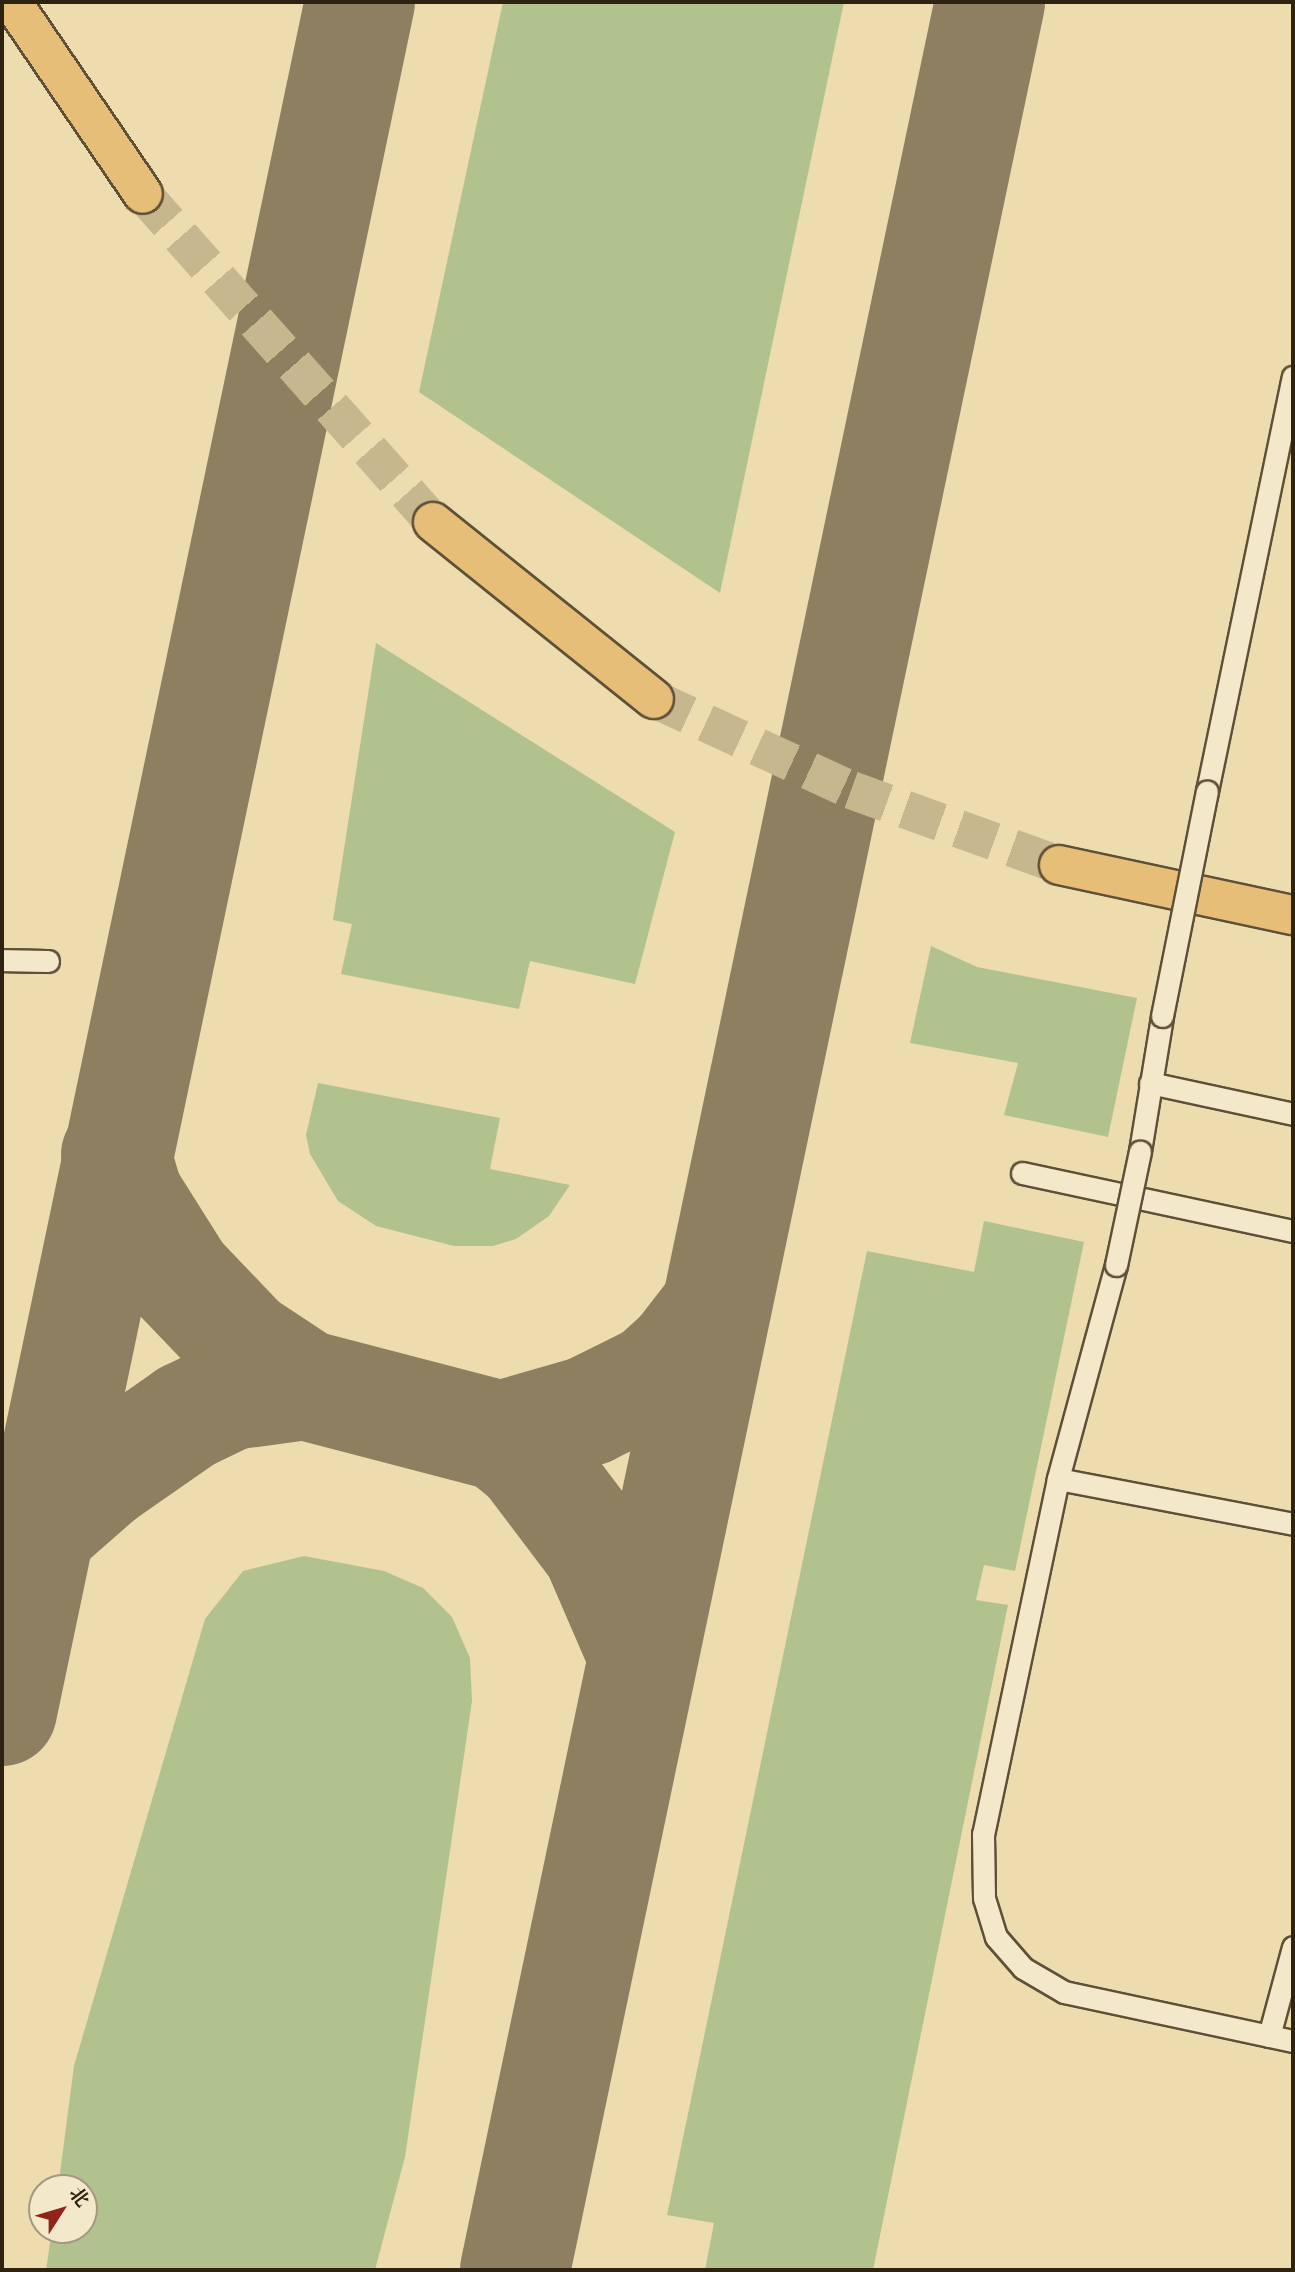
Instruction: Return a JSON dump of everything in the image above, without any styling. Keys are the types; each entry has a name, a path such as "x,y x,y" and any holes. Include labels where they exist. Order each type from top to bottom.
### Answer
{"highway":[{"path":"12,2 143,194"},
{"path":"433,522 654,699"},
{"path":"1059,865 1293,915"}],"lane":[{"path":"1293,377 1162,1016 1140,1152 1116,1265 1058,1479 983,1834 984,1898 996,1937 1023,1968 1063,1992 1293,2041"},
{"path":"2,960 48,961"},
{"path":"1150,1083 1293,1114"},
{"path":"1022,1173 1293,1231"},
{"path":"1058,1479 1293,1524"},
{"path":"1269,2036 1293,1947"}],"green space":[{"path":"503,2 844,2 720,593 419,392"},
{"path":"376,643 675,832 635,984 530,961 519,1009 341,974 352,924 333,920"},
{"path":"931,946 977,967 1137,998 1108,1137 1004,1115 1018,1063 910,1043"},
{"path":"318,1083 500,1118 490,1169 570,1185 549,1216 516,1239 493,1246 454,1246 376,1226 338,1201 310,1154 306,1135"},
{"path":"984,1221 1084,1242 1015,1571 984,1565 976,1600 1008,1605 873,2270 705,2270 714,2223 667,2215 867,1251 974,1272"},
{"path":"304,1556 384,1571 423,1588 452,1617 470,1658 472,1701 405,2157 375,2270 46,2270 50,2244 98,2244 98,2174 60,2174 74,2066 205,1619 243,1571"}],"taxiway":[{"path":"2,1711 360,2"},
{"path":"515,2270 990,2"},
{"path":"116,1155 128,1196 179,1277 243,1344 305,1385"},
{"path":"501,1436 588,1411 653,1379 680,1355 714,1311"},
{"path":"37,1532 101,1476 187,1416 231,1395 305,1385 501,1436 529,1459 597,1549 642,1653"}],"tunnel":[{"path":"143,194 433,522"},
{"path":"654,699 851,790 1059,865"}]}
